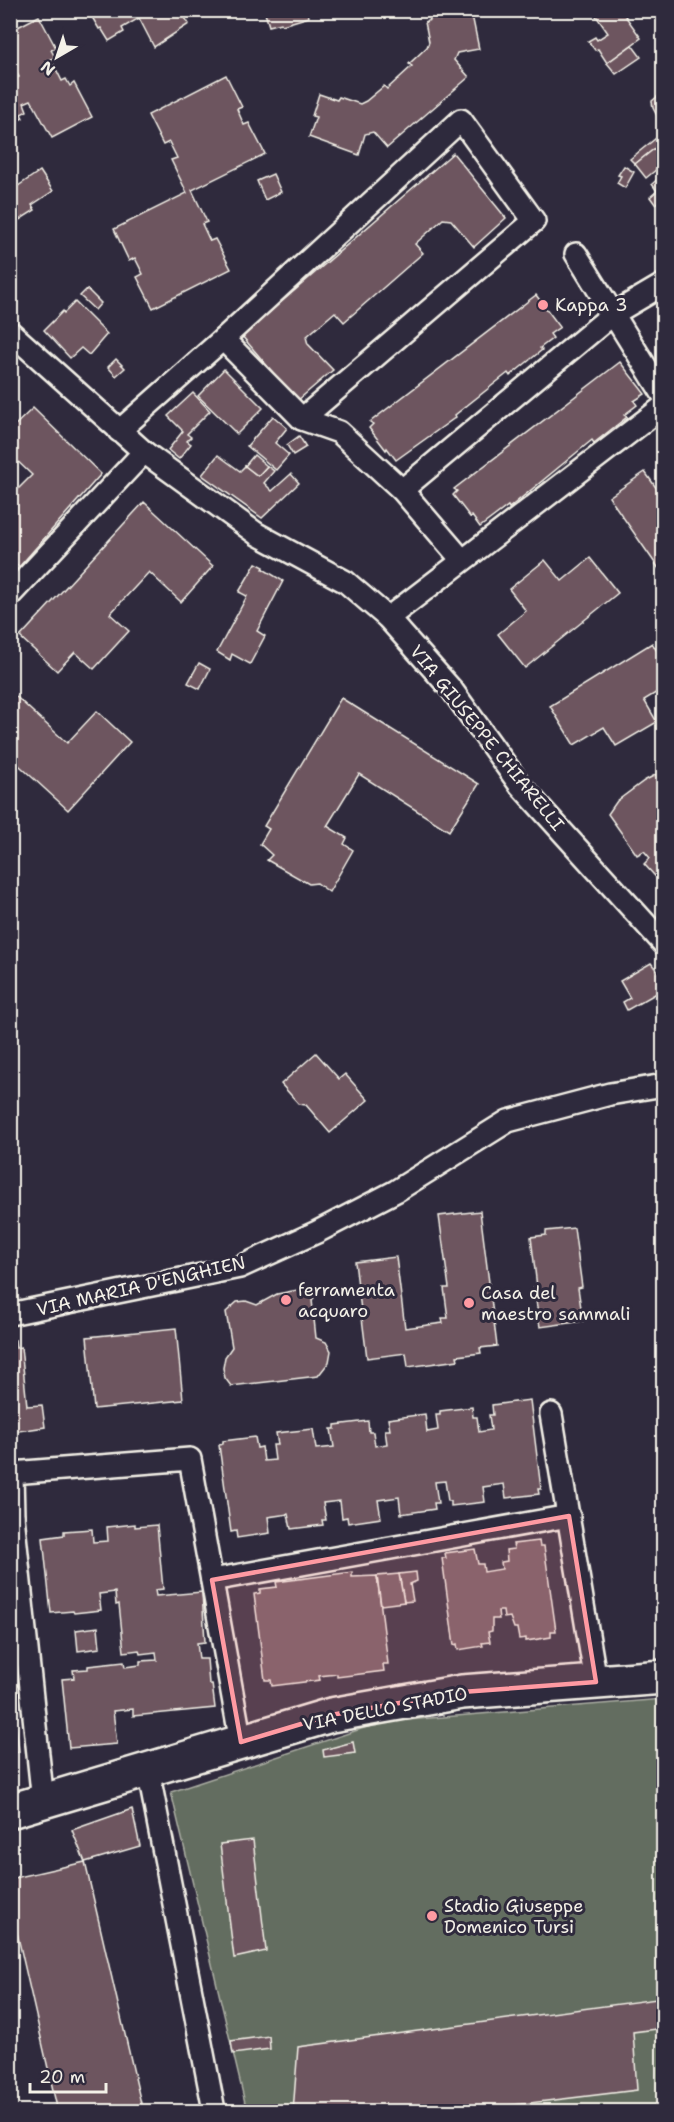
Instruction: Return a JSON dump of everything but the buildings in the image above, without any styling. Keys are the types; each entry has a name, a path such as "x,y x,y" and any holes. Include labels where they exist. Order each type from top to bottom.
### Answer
{"main road":[{"name":"VIA DELLO STADIO","path":"10,1811 331,1715 451,1694 663,1677"}],"street":[{"path":"119,431 223,339 461,120 534,221 302,419"},
{"path":"576,254 663,396"},
{"path":"402,490 613,315 663,284"},
{"path":"223,339 302,419 339,432 402,490 462,560"},
{"name":"VIA GIUSEPPE CHIARELLI","path":"14,343 144,452 257,534 346,582 388,618 452,690 520,785 663,944"},
{"path":"388,618 663,406"},
{"path":"10,595 144,452"},
{"name":"VIA MARIA D'ENGHIEN","path":"10,1314 240,1267 317,1232 396,1191 508,1121 610,1095 663,1085"},
{"path":"551,1414 596,1682"},
{"path":"43,1802 12,1516 12,1473 190,1459 241,1742"},
{"path":"212,1580 569,1516"},
{"path":"148,1770 213,2105"}],"highlighted area":[{"path":"569,1516 596,1682 462,1692 331,1715 241,1742 212,1580"}],"green space":[{"name":"Stadio Giuseppe Domenico Tursi","path":"663,1699 663,2111 247,2111 171,1792 382,1722"}],"place":[{"name":"Kappa 3","path":"543,305"},
{"name":"ferramenta acquaro","path":"286,1300"},
{"name":"Casa del maestro sammali","path":"469,1303"},
{"name":"Stadio Giuseppe Domenico Tursi","path":"432,1916"}]}
